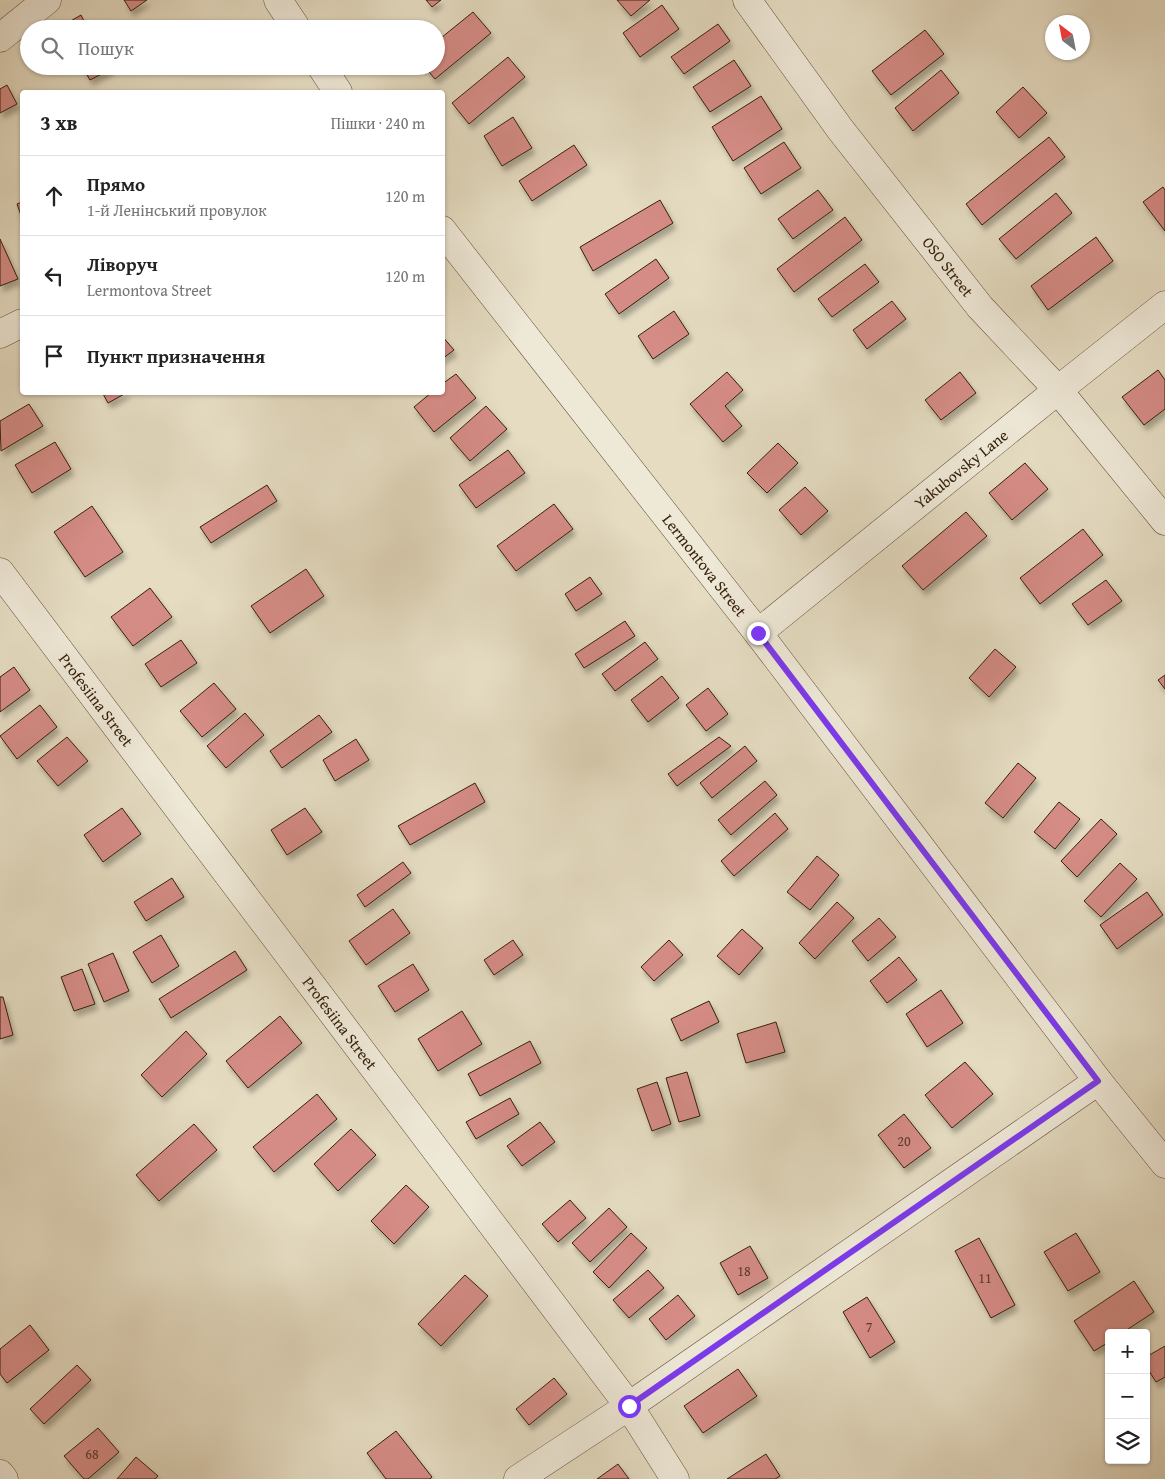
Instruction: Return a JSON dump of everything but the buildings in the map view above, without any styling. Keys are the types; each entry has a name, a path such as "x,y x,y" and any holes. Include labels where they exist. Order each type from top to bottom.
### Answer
{"street":[{"path":"22,20 47,0"},
{"path":"278,0 291,20"},
{"name":"OSO Street","path":"747,0 840,129 980,307 1058,390 1165,521"},
{"path":"0,38 20,22"},
{"path":"327,75 337,90"},
{"name":"Lermontova Street","path":"445,234 758,633 1098,1081 1165,1164"},
{"name":"Yakubovsky Lane","path":"758,633 1165,305"},
{"path":"0,334 20,324"},
{"name":"Profesiina Street","path":"0,572 629,1406 675,1479"},
{"path":"518,1479 629,1406 1098,1081"},
{"path":"0,1474 4,1479"}],"route":[{"path":"629,1406 1098,1081 758,633"}]}
